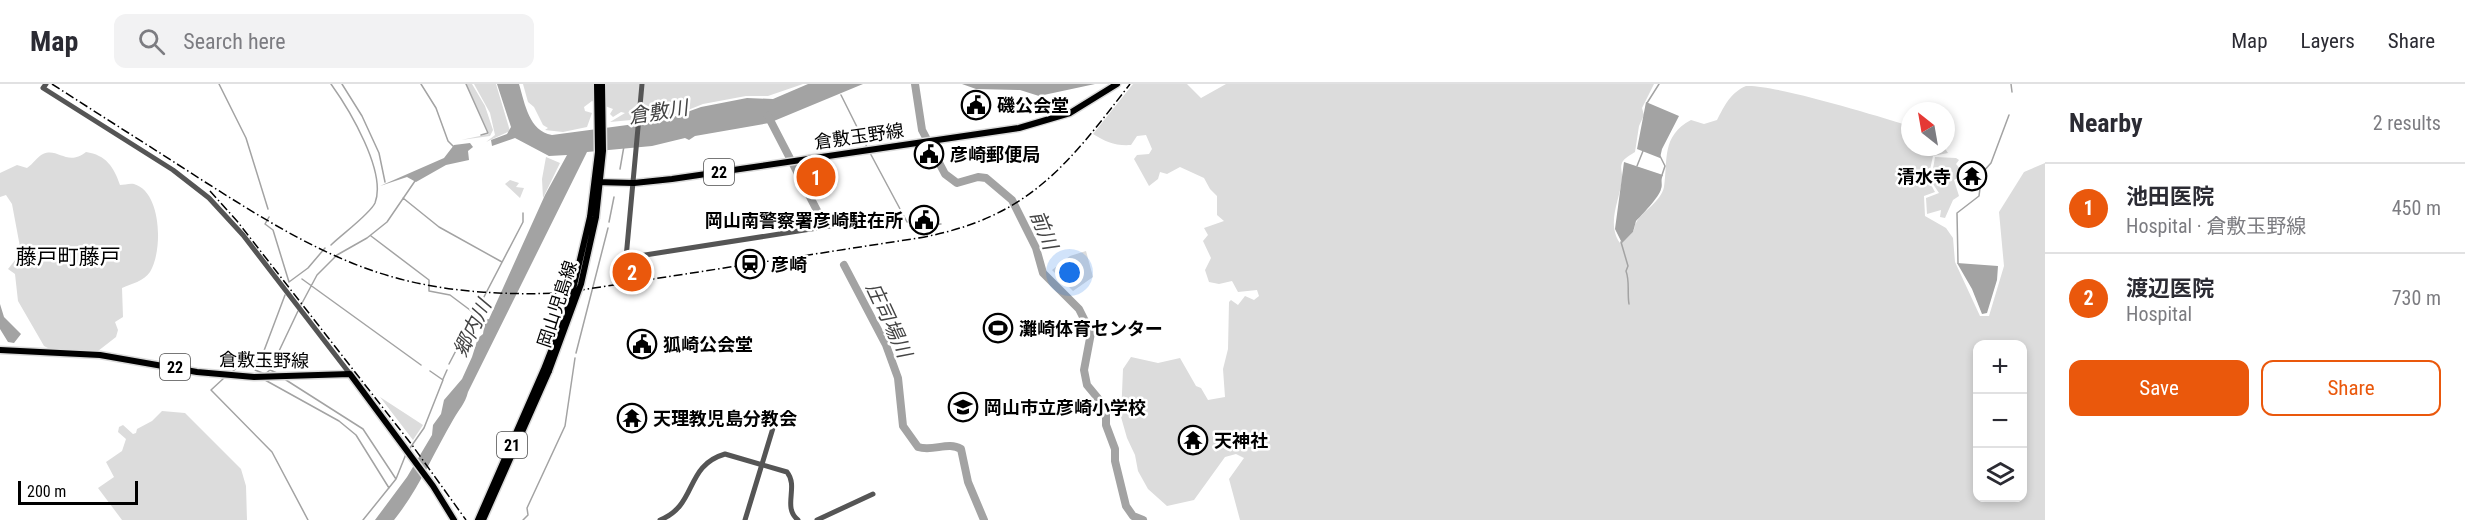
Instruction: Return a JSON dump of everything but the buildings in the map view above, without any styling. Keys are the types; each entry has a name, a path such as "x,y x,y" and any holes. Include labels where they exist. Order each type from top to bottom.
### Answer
{"main road":[{"name":"岡山児島線","path":"597,84 598,179"},
{"name":"岡山児島線","path":"483,520 581,284 598,179 602,84"},
{"name":"倉敷玉野線","path":"598,179 634,183 1038,124 1083,107 1117,84"},
{"name":"倉敷玉野線","path":"0,350 100,355 244,377 350,374"},
{"path":"350,374 431,483 454,520"},
{"name":"岡山児島線","path":"478,520 518,437"}],"street":[{"path":"46,84 44,88 172,169 209,198 243,235 350,374"},
{"path":"642,84 626,258 830,226"},
{"path":"745,520 773,429"},
{"path":"660,520 679,509 700,467 716,456 734,454 780,468 790,476 793,487 790,506 798,520"},
{"path":"817,520 873,494"}],"shaded area":[{"path":"466,84 472,84 485,106 493,130 490,136 461,140 489,134"},
{"path":"474,84 496,84 510,131 486,142 495,135 490,113"},
{"path":"497,84 519,84 529,116 538,128 552,135 665,120 701,107 747,98 773,99 808,84 863,84 769,123 652,146 587,152 465,400 418,484 394,520 375,520 407,477 432,435 433,425 441,414 444,400 462,379 478,338 483,334 485,320 489,319 545,195 567,155 549,156 515,138 492,146 491,140 507,134 511,127"},
{"path":"523,84 803,84 768,96 746,96 703,104 673,116 610,122 625,113 621,112 613,117 610,114 613,109 592,101 584,107 585,111 592,113 587,127 563,132 545,130 548,128 543,125 534,107 528,102"},
{"path":"962,84 1095,84 1039,96 1020,90 976,89"},
{"path":"1133,84 1187,84 1201,98 1226,84 1654,84 1642,108 1644,115 1639,126 1635,152 1624,160 1621,166 1621,187 1614,219 1614,228 1620,243 1634,231 1635,224 1662,192 1670,141 1681,126 1691,120 1704,124 1717,120 1725,104 1746,86 1779,90 1901,123 1901,156 1933,156 1928,179 1935,192 1924,196 1925,216 1946,228 1953,238 1955,262 1980,316 1989,316 2004,266 1999,212 2024,172 2045,163 2045,520 1240,520 1229,479 1244,458 1236,454 1225,457 1194,500 1167,506 1148,489 1138,471 1135,455 1127,438 1121,417 1123,369 1131,357 1158,363 1180,358 1196,386 1201,388 1208,400 1225,397 1223,369 1228,349 1229,302 1231,300 1238,305 1245,296 1254,300 1259,296 1257,290 1238,292 1232,281 1219,284 1209,282 1205,270 1211,258 1203,241 1208,235 1204,228 1224,221 1217,215 1217,196 1204,178 1180,167 1167,174 1160,172 1158,179 1149,186 1134,159 1137,155 1149,154 1152,149 1146,135 1137,136 1131,145 1120,145 1093,134"},
{"path":"1646,102 1679,116 1662,149 1660,158 1637,149"},
{"path":"470,143 473,147 468,151 469,160 446,165 416,182 407,177 380,186 444,158 454,145"},
{"path":"86,152 104,159 115,173 120,185 134,184 143,189 150,198 157,223 157,251 150,272 137,282 122,288 123,317 115,322 118,330 116,337 98,351 50,349 44,346 18,301 15,274 8,269 16,259 23,263 12,204 6,195 0,197 0,173 17,165 27,168 41,155 48,153 73,158"},
{"path":"546,157 560,163 543,198 542,179"},
{"path":"1935,157 1956,158 1959,160 1956,164 1964,174 1954,180 1959,196 1953,200 1945,218 1940,217 1941,210 1927,214 1926,198 1939,193 1931,181"},
{"path":"1624,162 1663,175 1660,192 1636,221 1633,232 1622,243 1615,229"},
{"path":"510,180 519,183 516,187 524,188 520,198 505,184"},
{"path":"1086,251 1093,277 1073,291 1052,270 1070,256"},
{"path":"1957,263 1998,266 1997,280 1987,313 1982,314 1972,289"},
{"path":"0,304 4,317 21,334 14,343 8,342 0,329"},
{"path":"380,397 423,425 413,440"},
{"path":"162,411 185,413 241,469 246,486 247,520 122,520 98,488 114,477 106,462 122,451 126,439 118,432 119,427 123,425 133,434 136,433 137,429 152,421"}],"waterway":[{"path":"219,84 246,138 268,209"},
{"path":"331,84 364,141 376,175 377,190 372,208 331,245"},
{"path":"342,84 362,116 379,153 385,182"},
{"path":"421,84 436,108 448,141 454,147"},
{"path":"466,84 488,133 481,135"},
{"name":"前川","path":"915,84 922,130 945,174 957,183 978,177 986,178 1012,200 1036,248 1043,273 1079,309 1091,333 1084,370 1087,385 1106,408 1106,425 1115,449 1115,461 1126,506 1133,516 1143,520"},
{"path":"1647,103 1659,84"},
{"path":"2011,84 2012,92"},
{"path":"841,95 867,147"},
{"path":"1958,263 1957,213 1979,196 1982,173 1991,163 2009,115"},
{"name":"庄司場川","path":"768,116 823,222"},
{"path":"620,169 624,146"},
{"path":"869,151 907,222"},
{"path":"1637,166 1643,151"},
{"path":"1660,156 1665,166 1662,175"},
{"path":"301,305 317,275 337,255 367,238 387,222 415,181"},
{"path":"609,222 614,197"},
{"path":"403,198 439,227 502,262"},
{"name":"郷内川","path":"449,364 523,222 523,213"},
{"path":"269,217 265,224 273,230 289,282 308,268 325,248"},
{"path":"910,226 941,224"},
{"path":"576,353 608,228"},
{"name":"郷内川","path":"371,236 429,280 429,291 450,295 474,313"},
{"path":"1621,242 1628,266 1626,271 1629,304"},
{"name":"庄司場川","path":"844,265 886,345 898,378 903,426 918,447 951,446 961,449 968,482 984,520"},
{"path":"302,279 421,365"},
{"path":"254,368 262,356 285,295"},
{"path":"270,370 298,311"},
{"path":"523,520 528,515 527,508 565,426 575,358"},
{"path":"232,372 241,364"},
{"path":"255,370 265,374 270,370 277,373"},
{"path":"443,379 447,370"},
{"path":"410,448 424,428 443,380 430,371"},
{"path":"224,378 211,390 272,452 308,520"},
{"path":"265,380 339,421 356,435 389,488"},
{"path":"286,380 363,429 396,479"},
{"path":"363,520 396,479 406,454"}],"railway":[{"path":"52,84 278,227 354,264 427,285 485,292 562,293 925,237"},
{"path":"919,238 957,229 989,217 1017,202 1041,185 1064,164 1130,84"},
{"path":"210,191 237,221 412,445 466,520"}],"place":[{"name":"磯公会堂","path":"976,105"},
{"name":"彦崎郵便局","path":"929,154"},
{"name":"清水寺","path":"1972,176"},
{"name":"池田医院","path":"816,177"},
{"name":"岡山南警察署彦崎駐在所","path":"924,220"},
{"name":"彦崎","path":"750,264"},
{"name":"渡辺医院","path":"632,272"},
{"name":"灘崎体育センター","path":"998,328"},
{"name":"狐崎公会堂","path":"642,344"},
{"name":"岡山市立彦崎小学校","path":"963,407"},
{"name":"天理教児島分教会","path":"632,418"},
{"name":"天神社","path":"1193,440"}],"district":[{"name":"藤戸町藤戸","path":"68,257"}],"water label":[{"name":"倉敷川","path":"658,112"}]}
